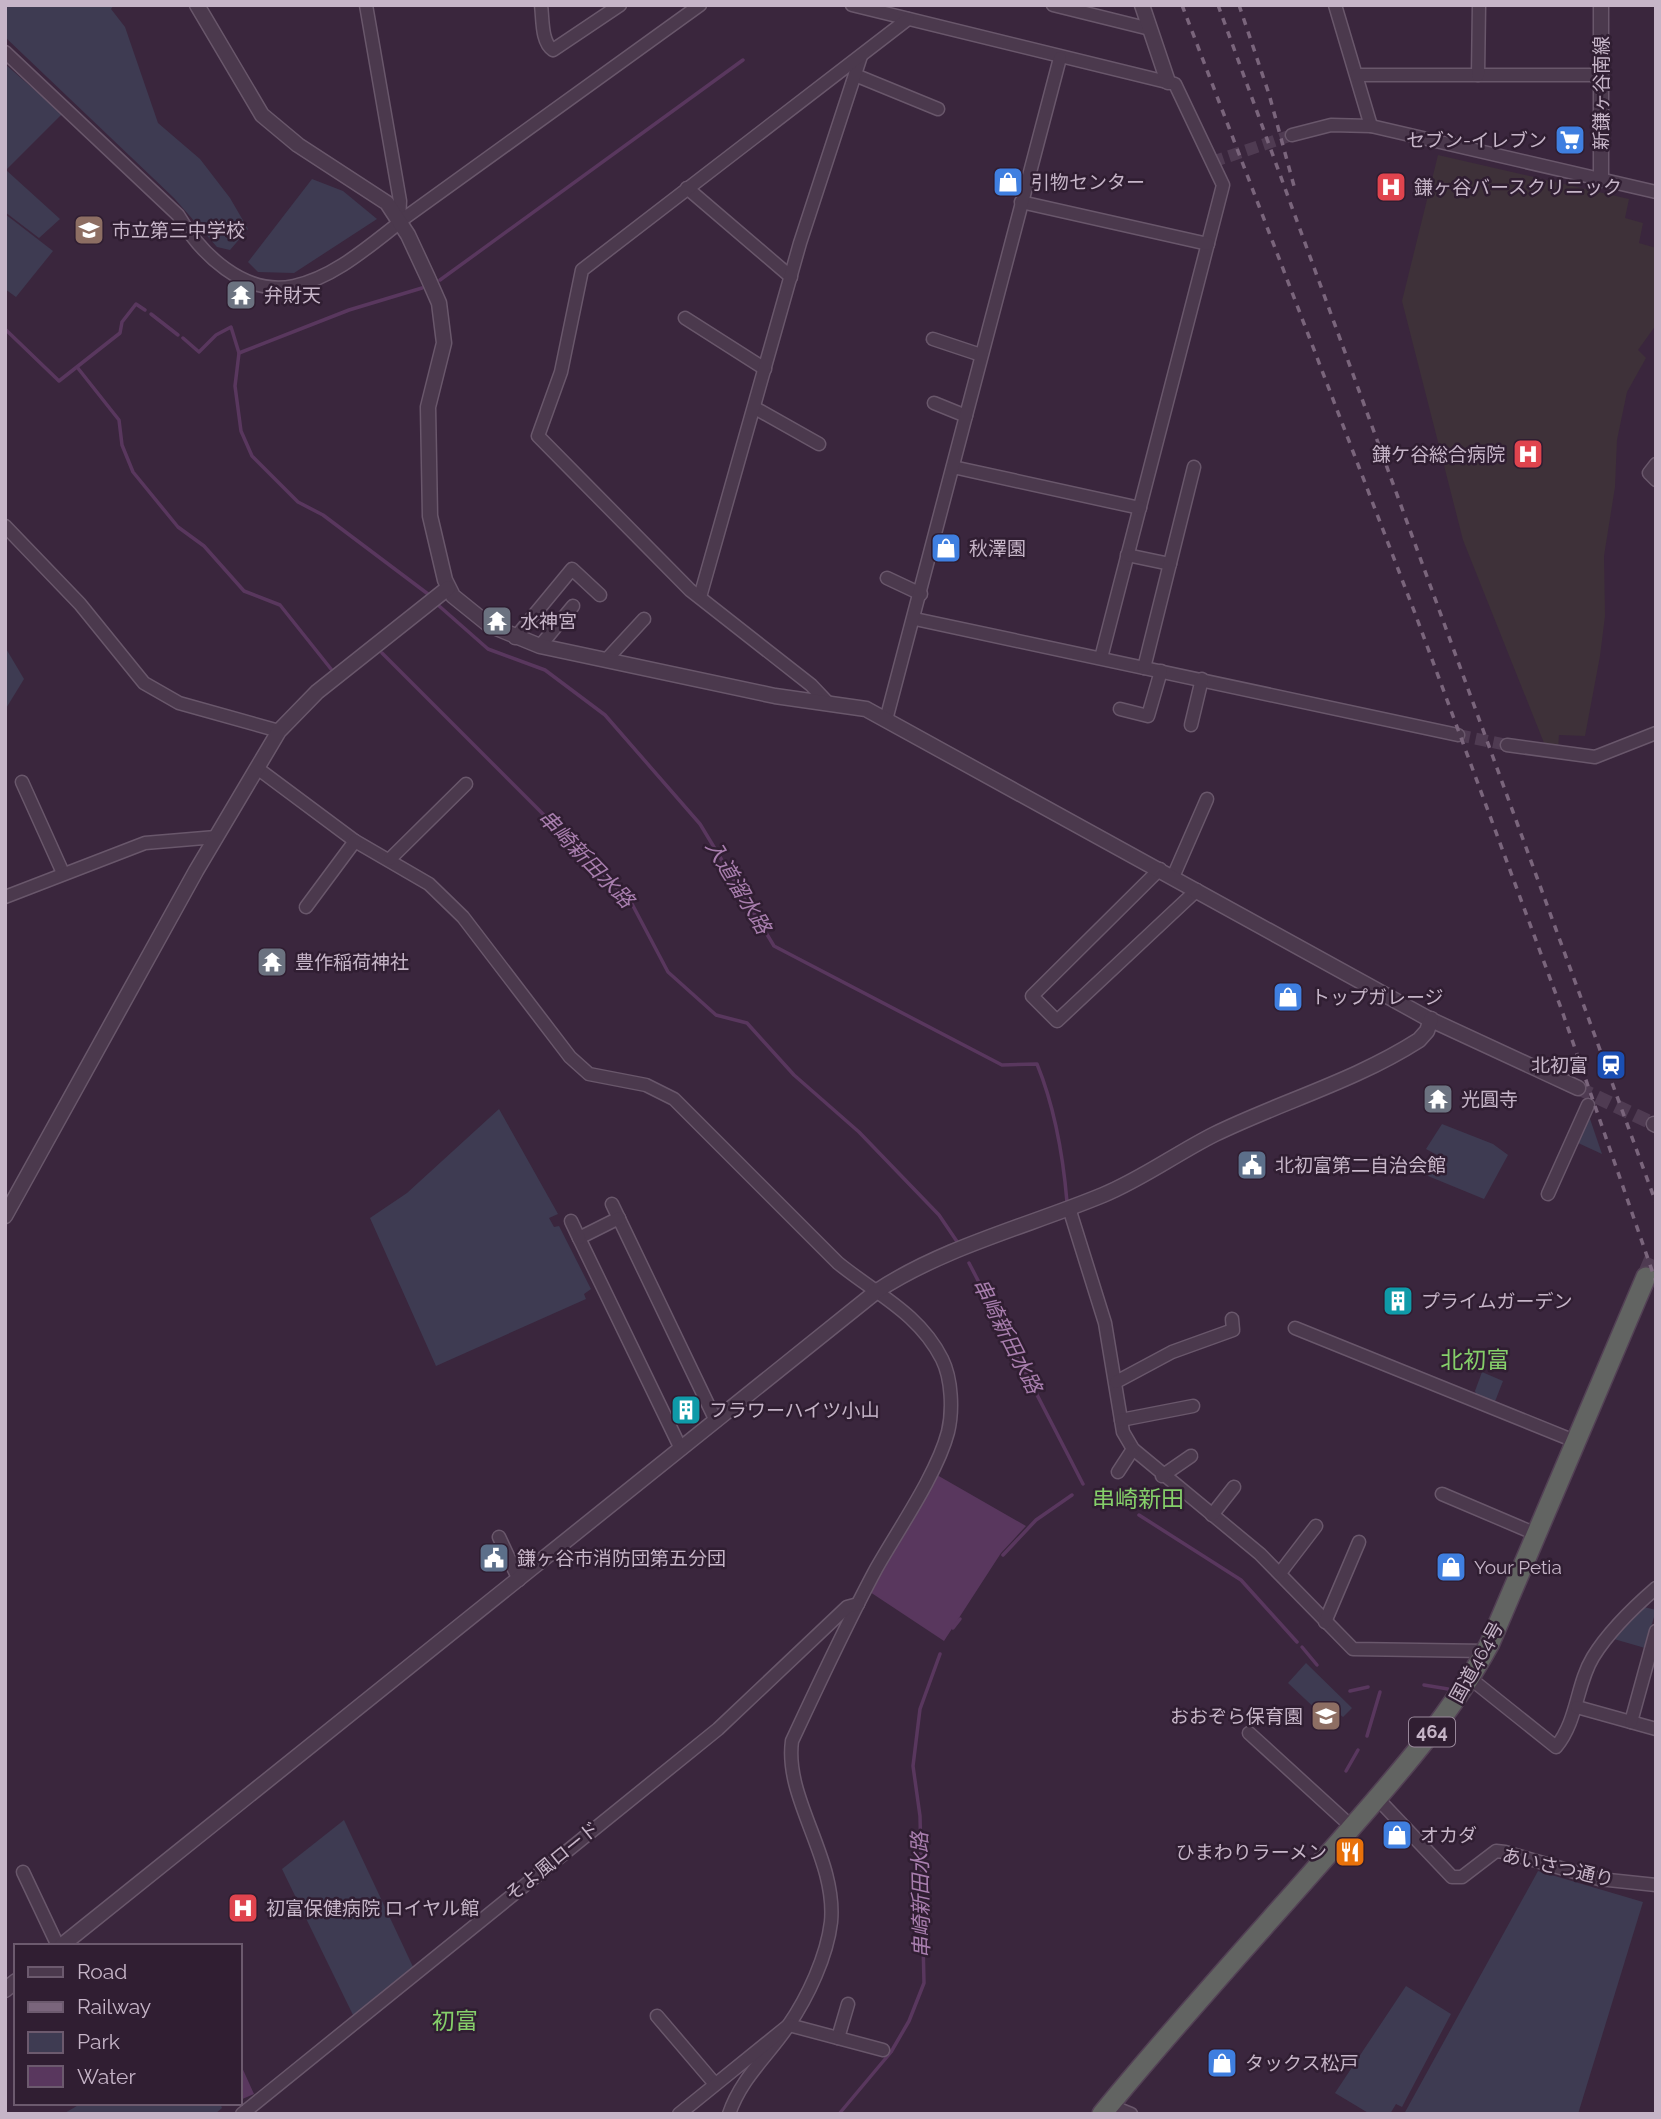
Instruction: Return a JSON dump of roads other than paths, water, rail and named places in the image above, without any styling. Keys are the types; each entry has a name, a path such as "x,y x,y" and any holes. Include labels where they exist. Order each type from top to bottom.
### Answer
{"highway":[{"name":"国道464号","path":"1106,2108 1377,1798 1448,1713 1471,1679 1486,1651 1577,1442 1646,1277"}],"street":[{"path":"197,5 247,96 261,115 298,145 387,203 428,278 443,324 442,354 428,407 427,451 432,529 448,588 489,625 515,638 540,646 775,696 866,709 1431,1019 1578,1087"},
{"path":"366,5 398,188 399,222"},
{"path":"541,5 545,38 548,47 553,50 620,6"},
{"path":"5,52 178,215 194,242 204,252 242,277 278,287 298,286 349,261 700,5"},
{"path":"852,5 1175,84 1223,186 1101,658"},
{"path":"1053,5 1150,29"},
{"path":"1142,5 1168,82"},
{"path":"1335,5 1371,126"},
{"path":"1478,75 1479,5"},
{"name":"新鎌ヶ谷南線","path":"1601,5 1601,180"},
{"path":"829,704 811,685 700,597 621,522 538,436 561,372 582,270 908,19"},
{"path":"700,597 791,277 862,56"},
{"path":"886,720 915,619 981,355 1060,58"},
{"path":"855,75 938,109"},
{"path":"1357,75 1601,75"},
{"path":"1292,135 1331,125 1371,126 1656,192"},
{"path":"687,188 791,277"},
{"path":"1021,202 1208,244"},
{"path":"685,318 765,369"},
{"path":"933,339 981,355"},
{"path":"934,403 966,416"},
{"path":"755,408 819,444"},
{"path":"1656,464 1649,473 1656,480"},
{"path":"953,467 1140,508"},
{"path":"1144,667 1194,467"},
{"path":"5,527 80,604 144,683 178,703 279,732"},
{"path":"1127,555 1170,564"},
{"path":"515,638 572,569 600,595"},
{"path":"887,578 921,594"},
{"path":"5,1216 216,837 279,732 317,692 448,588"},
{"path":"540,646 573,606"},
{"path":"915,619 1458,735"},
{"path":"607,659 644,620"},
{"path":"1120,709 1148,716 1161,671"},
{"path":"1191,725 1202,679"},
{"path":"1507,745 1595,757 1656,733"},
{"path":"257,768 355,841 429,884 463,917 570,1057 589,1074 646,1085 674,1099 838,1263 907,1313 943,1360 948,1378 950,1418 941,1452 858,1604 792,1741 791,1768 821,1855 831,1923 818,1966 789,2025 737,2092 730,2113"},
{"path":"22,782 63,873"},
{"path":"390,859 466,784"},
{"path":"1197,890 1056,1021 1032,996 1166,873 1207,799"},
{"path":"5,897 145,843 216,837"},
{"path":"306,907 355,841"},
{"path":"62,1944 877,1291 939,1259 1120,1188 1173,1156 1239,1123 1345,1081 1419,1040 1427,1031 1431,1019"},
{"path":"1548,1194 1588,1105"},
{"path":"612,1204 716,1421"},
{"path":"1069,1208 1105,1323 1122,1420 1132,1449 1280,1573 1347,1644 1363,1650 1486,1651"},
{"path":"579,1238 619,1218"},
{"path":"571,1222 681,1449"},
{"path":"1116,1382 1172,1352 1233,1331 1232,1319"},
{"path":"1295,1328 1577,1442"},
{"path":"1122,1420 1193,1406"},
{"path":"1118,1472 1132,1449"},
{"path":"1162,1476 1191,1456"},
{"path":"1212,1515 1234,1487"},
{"path":"1442,1494 1536,1534"},
{"path":"1280,1573 1316,1527"},
{"path":"499,1537 519,1580"},
{"path":"1325,1622 1359,1542"},
{"path":"1471,1679 1556,1747 1568,1732 1592,1658 1635,1607 1656,1587"},
{"name":"そよ風ロード","path":"242,2114 718,1729 848,1607 858,1604"},
{"path":"1631,1722 1656,1631"},
{"path":"1577,1707 1656,1728"},
{"path":"1249,1733 1352,1827"},
{"name":"あいさつ通り","path":"1377,1798 1452,1877 1462,1877 1496,1851 1599,1879 1656,1885"},
{"path":"23,1872 58,1944"},
{"path":"838,2038 848,2004"},
{"path":"657,2016 715,2084"},
{"path":"789,2025 883,2050"},
{"path":"679,2114 789,2025"},
{"path":"1106,2108 1116,2108 1131,2114"}],"water":[{"path":"937,1475 1026,1526 1001,1553 944,1641 870,1592"},
{"path":"242,2067 254,2094 242,2099"}],"waterway":[{"path":"440,280 743,60"},
{"path":"239,353 349,310 422,288"},
{"name":"入道溜水路","path":"5,329 59,381 120,333 122,322 136,304 145,310"},
{"name":"入道溜水路","path":"151,314 178,335"},
{"name":"入道溜水路","path":"183,338 199,352 216,335 231,327 239,353 235,386 241,431 252,456 298,502 323,515 428,594"},
{"path":"77,367 119,420 122,445 133,472 178,527 204,546 244,591 280,605 331,669"},
{"name":"入道溜水路","path":"438,605 488,649 545,670 605,715 700,824 774,946 1002,1065 1037,1064 1057,1132 1067,1202"},
{"name":"串崎新田水路","path":"382,653 631,902 668,972 716,1015 747,1023 794,1075 859,1132 939,1215 958,1243"},
{"name":"串崎新田水路","path":"969,1263 1083,1484"},
{"name":"串崎新田水路","path":"1003,1555 1036,1520 1072,1495"},
{"path":"1139,1515 1241,1580 1297,1642"},
{"name":"串崎新田水路","path":"953,1628 960,1619"},
{"path":"1302,1647 1317,1665"},
{"name":"串崎新田水路","path":"839,2114 891,2052 909,2021 924,1983 920,1816 913,1766 920,1709 940,1654"},
{"path":"1424,1685 1448,1689"},
{"path":"1350,1691 1368,1687"},
{"path":"1367,1736 1380,1692"},
{"path":"1346,1771 1358,1750"}],"tunnel":[{"path":"1212,162 1292,135"},
{"path":"1458,735 1507,745"},
{"path":"1578,1088 1654,1124"},
{"path":"1646,1277 1656,1254"}],"railway":[{"path":"1182,5 1416,616 1561,1008 1656,1282"},
{"path":"1218,5 1656,1203"},
{"path":"1239,5 1269,94 1294,186"}],"place":[{"name":"セブン-イレブン","path":"1570,140"},
{"name":"引物センター","path":"1008,182"},
{"name":"鎌ヶ谷バースクリニック","path":"1391,187"},
{"name":"市立第三中学校","path":"89,230"},
{"name":"弁財天","path":"241,295"},
{"name":"鎌ケ谷総合病院","path":"1528,454"},
{"name":"秋澤園","path":"946,548"},
{"name":"水神宮","path":"497,621"},
{"name":"豊作稲荷神社","path":"272,962"},
{"name":"トップガレージ","path":"1288,997"},
{"name":"北初富","path":"1611,1065"},
{"name":"光圓寺","path":"1438,1099"},
{"name":"北初富第二自治会館","path":"1252,1165"},
{"name":"プライムガーデン","path":"1398,1301"},
{"name":"フラワーハイツ小山","path":"686,1410"},
{"name":"鎌ヶ谷市消防団第五分団","path":"494,1558"},
{"name":"Your Petia","path":"1451,1567"},
{"name":"おおぞら保育園","path":"1326,1716"},
{"name":"オカダ","path":"1397,1835"},
{"name":"ひまわりラーメン","path":"1350,1852"},
{"name":"初富保健病院 ロイヤル館","path":"243,1908"},
{"name":"タックス松戸","path":"1222,2063"}],"district":[{"name":"北初富","path":"1475,1360"},
{"name":"串崎新田","path":"1138,1499"},
{"name":"初富","path":"455,2021"}]}
